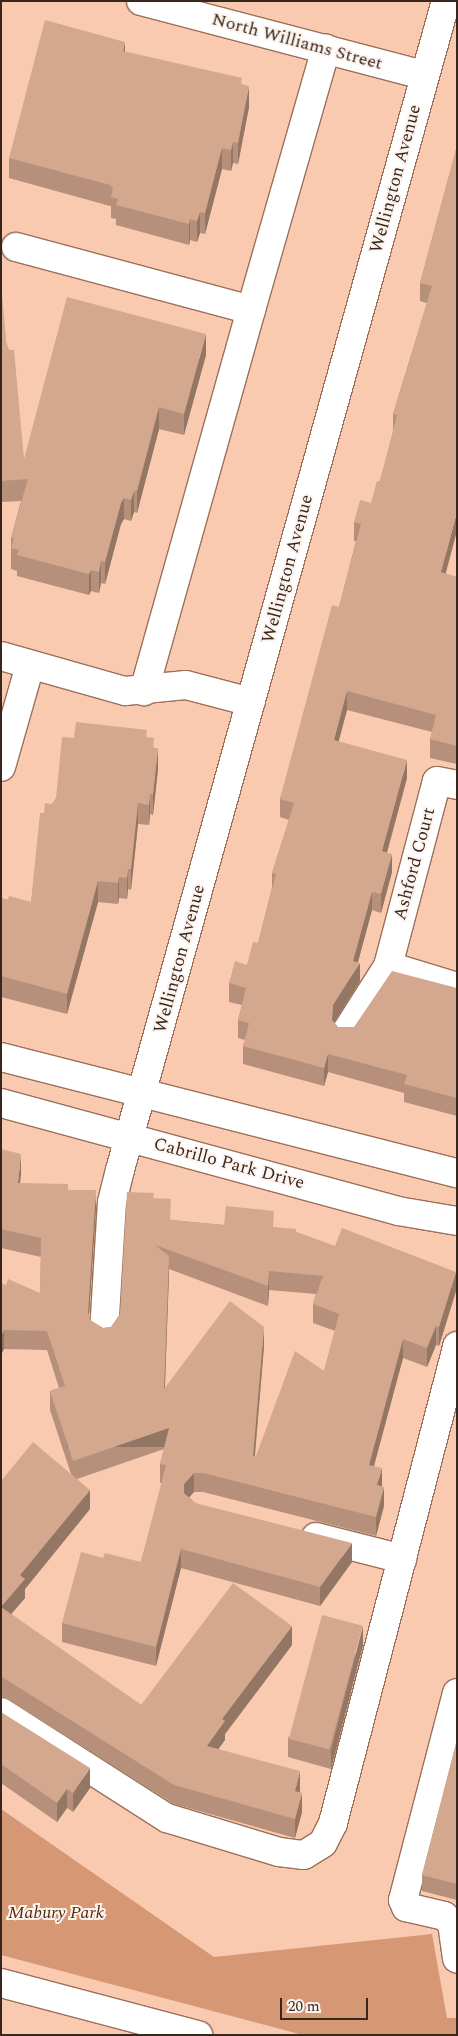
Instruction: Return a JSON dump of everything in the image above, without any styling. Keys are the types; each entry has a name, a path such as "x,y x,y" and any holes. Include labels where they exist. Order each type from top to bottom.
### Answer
{"street":[{"name":"North Williams Street","path":"141,1 424,75"},
{"name":"Wellington Avenue","path":"104,1332 112,1202 128,1136 142,1094 446,1"},
{"path":"144,690 250,310 326,49"},
{"path":"16,247 250,310"},
{"path":"1,656 125,691 186,685 251,702"},
{"path":"1,767 30,665"},
{"name":"Ashford Court","path":"346,1032 388,966 436,781 457,785"},
{"path":"388,966 457,987"},
{"path":"1,1057 457,1174"},
{"name":"Cabrillo Park Drive","path":"1,1102 398,1211 457,1221"},
{"path":"1,1712 167,1818 279,1852 304,1855 323,1843 334,1823 457,1346"},
{"path":"296,1532 402,1559"},
{"path":"457,1693 403,1900 406,1907 444,1916 452,1923 457,1959"},
{"path":"1,1983 198,2035"}],"green space":[{"name":"Mabury Park","path":"1,1809 214,1957 432,1934 447,2018 457,2018 457,2035 303,2035 1,1955"}],"building":[{"path":"45,20 125,42 123,51 242,78 241,84 249,86 238,143 233,142 231,150 222,148 205,213 200,212 197,221 190,219 189,224 116,205 118,199 111,197 113,188 110,185 9,158"},
{"path":"457,146 457,512 441,572 457,577 457,746 430,739 436,715 347,691 334,740 407,760 382,851 392,854 381,894 372,892 353,961 360,963 333,1005 332,1020 338,1027 354,1027 392,971 457,988 457,1098 404,1084 407,1075 328,1054 324,1068 243,1046 249,1023 238,1020 246,988 229,983 235,961 247,965 253,942 258,943 276,874 272,873 294,803 280,799 332,605 339,607 361,524 354,522 360,500 371,503 377,481 380,481 397,415 393,414 432,286 420,283"},
{"path":"1,293 6,341 9,350 14,350 24,459 67,297 206,334 184,414 159,407 137,491 134,491 131,500 124,498 121,503 105,562 101,561 99,572 91,570 89,574 17,555 19,550 11,548 14,538 11,538 28,479 1,481"},
{"path":"76,722 147,730 146,737 154,738 153,748 158,748 153,794 150,794 149,805 138,803 131,869 128,869 127,878 119,877 118,883 98,881 67,994 1,976 1,898 8,900 9,896 31,902 40,813 44,813 45,803 52,804 56,798 62,737 74,738"},
{"path":"1,1149 21,1154 18,1183 68,1184 68,1190 96,1190 88,1312 90,1320 103,1328 111,1327 120,1314 127,1192 154,1193 153,1198 171,1199 170,1220 224,1225 226,1206 274,1211 273,1227 296,1229 296,1232 335,1246 342,1228 456,1272 439,1327 436,1326 427,1348 403,1339 369,1465 382,1468 377,1485 384,1487 376,1517 203,1473 194,1473 184,1484 184,1493 195,1503 352,1543 320,1587 181,1549 156,1647 62,1623 81,1552 103,1558 105,1553 141,1562 166,1465 160,1464 169,1428 73,1461 50,1391 65,1386 47,1331 4,1330 1,1336 1,1283 6,1285 8,1279 40,1293 41,1238 1,1229","holes":["155,1245 268,1286 269,1271 323,1276 313,1304 339,1314 324,1371 295,1351 256,1456 253,1456 264,1327 230,1301 164,1389 169,1256"]},
{"path":"33,1442 90,1490 20,1575 25,1579 1,1607 1,1481"},
{"path":"233,1583 292,1626 222,1719 225,1721 207,1746 300,1771 295,1791 302,1793 295,1819 174,1785 1,1678 1,1607 141,1705"},
{"path":"322,1615 363,1626 329,1750 289,1739"},
{"path":"1,1712 90,1768 73,1793 67,1789 57,1803 1,1764"},
{"path":"457,1740 457,1884 422,1875"}]}
